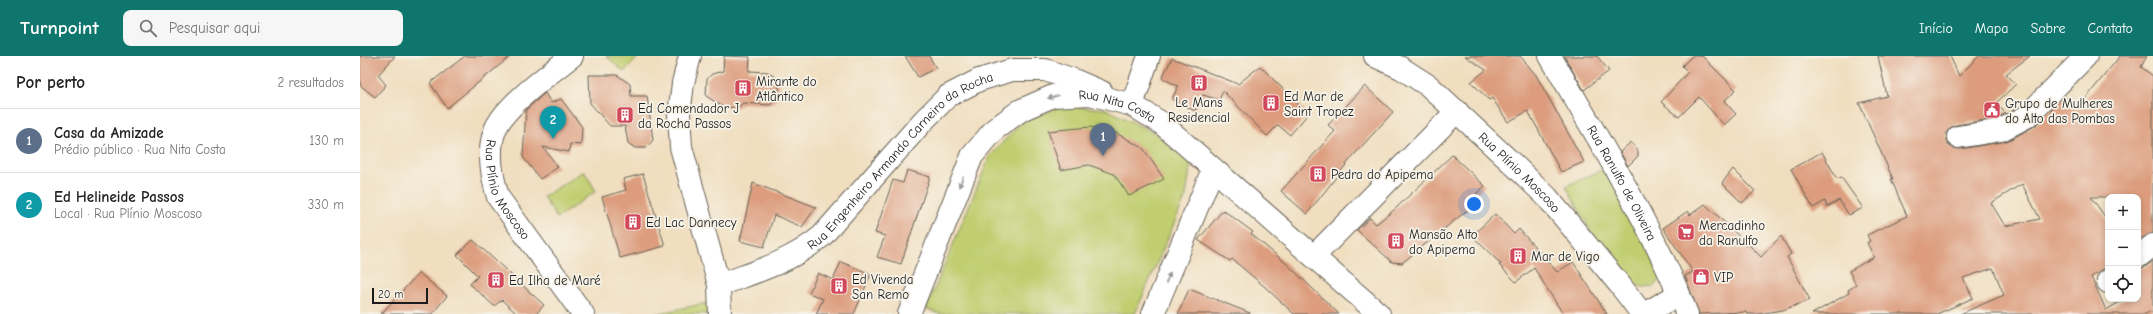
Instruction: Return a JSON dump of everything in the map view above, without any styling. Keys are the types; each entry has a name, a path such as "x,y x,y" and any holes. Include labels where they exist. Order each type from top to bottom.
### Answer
{"street":[{"name":"Rua Plínio Moscoso","path":"572,56 513,104 495,130 492,150 492,175 498,197 583,314"},
{"path":"690,56 683,83 679,115 681,147 719,285 720,314"},
{"path":"1132,105 1150,56"},
{"name":"Rua Plínio Moscoso","path":"1375,56 1401,68 1429,86 1547,197 1643,314"},
{"name":"Rua Ranulfo de Oliveira","path":"1550,56 1625,184 1679,294 1687,314"},
{"path":"1958,137 2001,130 2026,116 2082,57"},
{"name":"Rua Engenheiro Armando Carneiro da Rocha","path":"719,285 782,262 805,250 822,236 923,120 948,96 979,80 1012,70 1045,70 1074,80 1132,105"},
{"name":"Rua Nita Costa","path":"909,314 972,156 995,129 1021,110 1054,96 1090,94 1132,105 1160,122 1379,314"},
{"path":"1314,256 1457,111"},
{"path":"1153,314 1213,169"},
{"path":"2141,255 2153,245"},
{"path":"1643,314 1679,294"}],"green space":[{"path":"606,56 639,56 624,72"},
{"path":"1061,106 1106,109 1155,133 1191,164 1186,196 1135,314 939,314 926,309 990,156 1020,124"},
{"path":"1606,168 1662,277 1654,286 1642,287 1625,280 1595,239 1566,186"},
{"path":"584,171 596,191 557,218 543,197"},
{"path":"707,303 709,314 655,314"}],"building":[{"path":"360,56 395,56 378,75 386,85 375,97 360,85"},
{"path":"465,56 511,56 447,108 430,83"},
{"name":"Mirante do Atlântico","path":"724,56 750,57 749,71 768,72 779,80 779,97 770,105 743,103 737,108 723,107 706,96 707,79 712,74 723,71"},
{"path":"905,56 929,56 936,68 918,77"},
{"path":"1465,56 1520,56 1536,75 1584,162 1561,172 1528,111 1508,122 1492,98 1489,100 1471,82 1486,70"},
{"path":"1564,56 1597,56 1609,71 1584,90"},
{"path":"1692,56 1702,56 1736,90 1724,101 1736,114 1724,125 1699,97 1679,117 1661,102 1688,72 1682,66"},
{"path":"1878,56 1950,56 1959,76 1979,56 2030,56 2006,74 2016,84 1995,104 2006,113 1997,118 1956,125 1950,128 1946,133 1948,145 1953,148 1960,149 2007,141 2035,126 2064,96 2077,109 2120,56 2147,56 2141,67 2153,76 2153,233 2142,238 2141,237 2141,194 2105,194 2105,197 2091,197 2105,217 2105,268 2091,277 2106,310 2120,302 2141,302 2141,268 2153,261 2153,314 2151,311 2146,314 1960,314 2004,295 1993,268 1963,278 1973,298 1937,314 1812,314 1849,293 1848,290 1856,285 1849,271 1874,257 1867,243 1870,241 1867,235 1907,216 1891,179 1893,179 1859,103 1887,96","holes":["2022,184 2040,219 2005,226 1991,203"]},
{"path":"1172,58 1238,84 1260,66 1308,114 1290,135 1278,125 1267,136 1223,91 1219,100 1203,95 1195,111 1172,99 1178,86 1162,78"},
{"name":"Ed Comendador J da Rocha Passos","path":"589,75 617,75 630,84 631,96 647,96 653,140 646,148 635,148 628,143 625,126 610,126 590,103"},
{"path":"1365,86 1393,112 1353,156 1307,214 1281,191 1335,131 1328,125"},
{"path":"545,93 551,103 561,99 582,127 581,145 570,144 569,152 543,147 558,167 540,179 523,157 526,110"},
{"path":"1090,127 1116,133 1143,148 1164,179 1129,196 1114,174 1089,165 1061,170 1048,131"},
{"path":"1631,142 1638,151 1638,156 1628,166 1620,152"},
{"path":"1822,152 1837,179 1841,177 1863,208 1849,215 1839,200 1827,207 1825,201 1813,208 1791,169"},
{"path":"1452,155 1485,186 1476,194 1481,199 1402,263 1392,262 1357,230 1370,218 1376,224 1394,210"},
{"path":"1733,169 1755,191 1742,203 1722,183"},
{"path":"907,170 930,177 901,264 877,257 885,236 875,233 893,180 903,183"},
{"name":"Ed Lac Dannecy","path":"643,174 665,246 620,258 602,197 626,190 623,179"},
{"path":"753,183 816,207 802,227 774,215 764,247 740,241"},
{"path":"1705,204 1741,238 1745,246 1748,244 1761,257 1781,236 1791,254 1787,257 1810,300 1783,310 1758,314 1747,314 1746,312 1699,314 1685,276 1693,272 1663,228 1688,211 1690,215"},
{"path":"1223,210 1253,232 1251,234 1287,264 1339,314 1294,314 1232,259 1230,261 1198,240"},
{"path":"1495,214 1514,234 1519,229 1557,272 1573,262 1607,314 1563,314 1534,268 1516,282 1499,265 1501,264 1472,236"},
{"name":"Ed Ilha de Maré","path":"473,240 544,305 536,314 517,314 502,300 494,306 470,284 478,276 457,255"},
{"name":"Ed Vivenda San Remo","path":"841,262 871,274 854,314 816,314 823,299 809,293 818,273 833,280"},
{"path":"419,273 447,296 432,314 381,314"},
{"path":"1189,289 1250,313 1250,314 1178,314"}],"place":[{"name":"Le Mans Residencial","path":"1199,83"},
{"name":"Mirante do Atlântico","path":"743,88"},
{"name":"Ed Mar de Saint Tropez","path":"1271,103"},
{"name":"Grupo de Mulheres do Alto das Pombas","path":"1992,110"},
{"name":"Ed Comendador J da Rocha Passos","path":"625,115"},
{"name":"Ed Helineide Passos","path":"553,139"},
{"name":"Casa da Amizade","path":"1103,156"},
{"name":"Pedra do Apipema","path":"1318,174"},
{"name":"Ed Lac Dannecy","path":"633,222"},
{"name":"Mercadinho da Ranulfo","path":"1686,232"},
{"name":"Mansão Alto do Apipema","path":"1396,241"},
{"name":"Mar de Vigo","path":"1518,256"},
{"name":"VIP","path":"1701,277"},
{"name":"Ed Ilha de Maré","path":"496,280"},
{"name":"Ed Vivenda San Remo","path":"839,286"}]}
